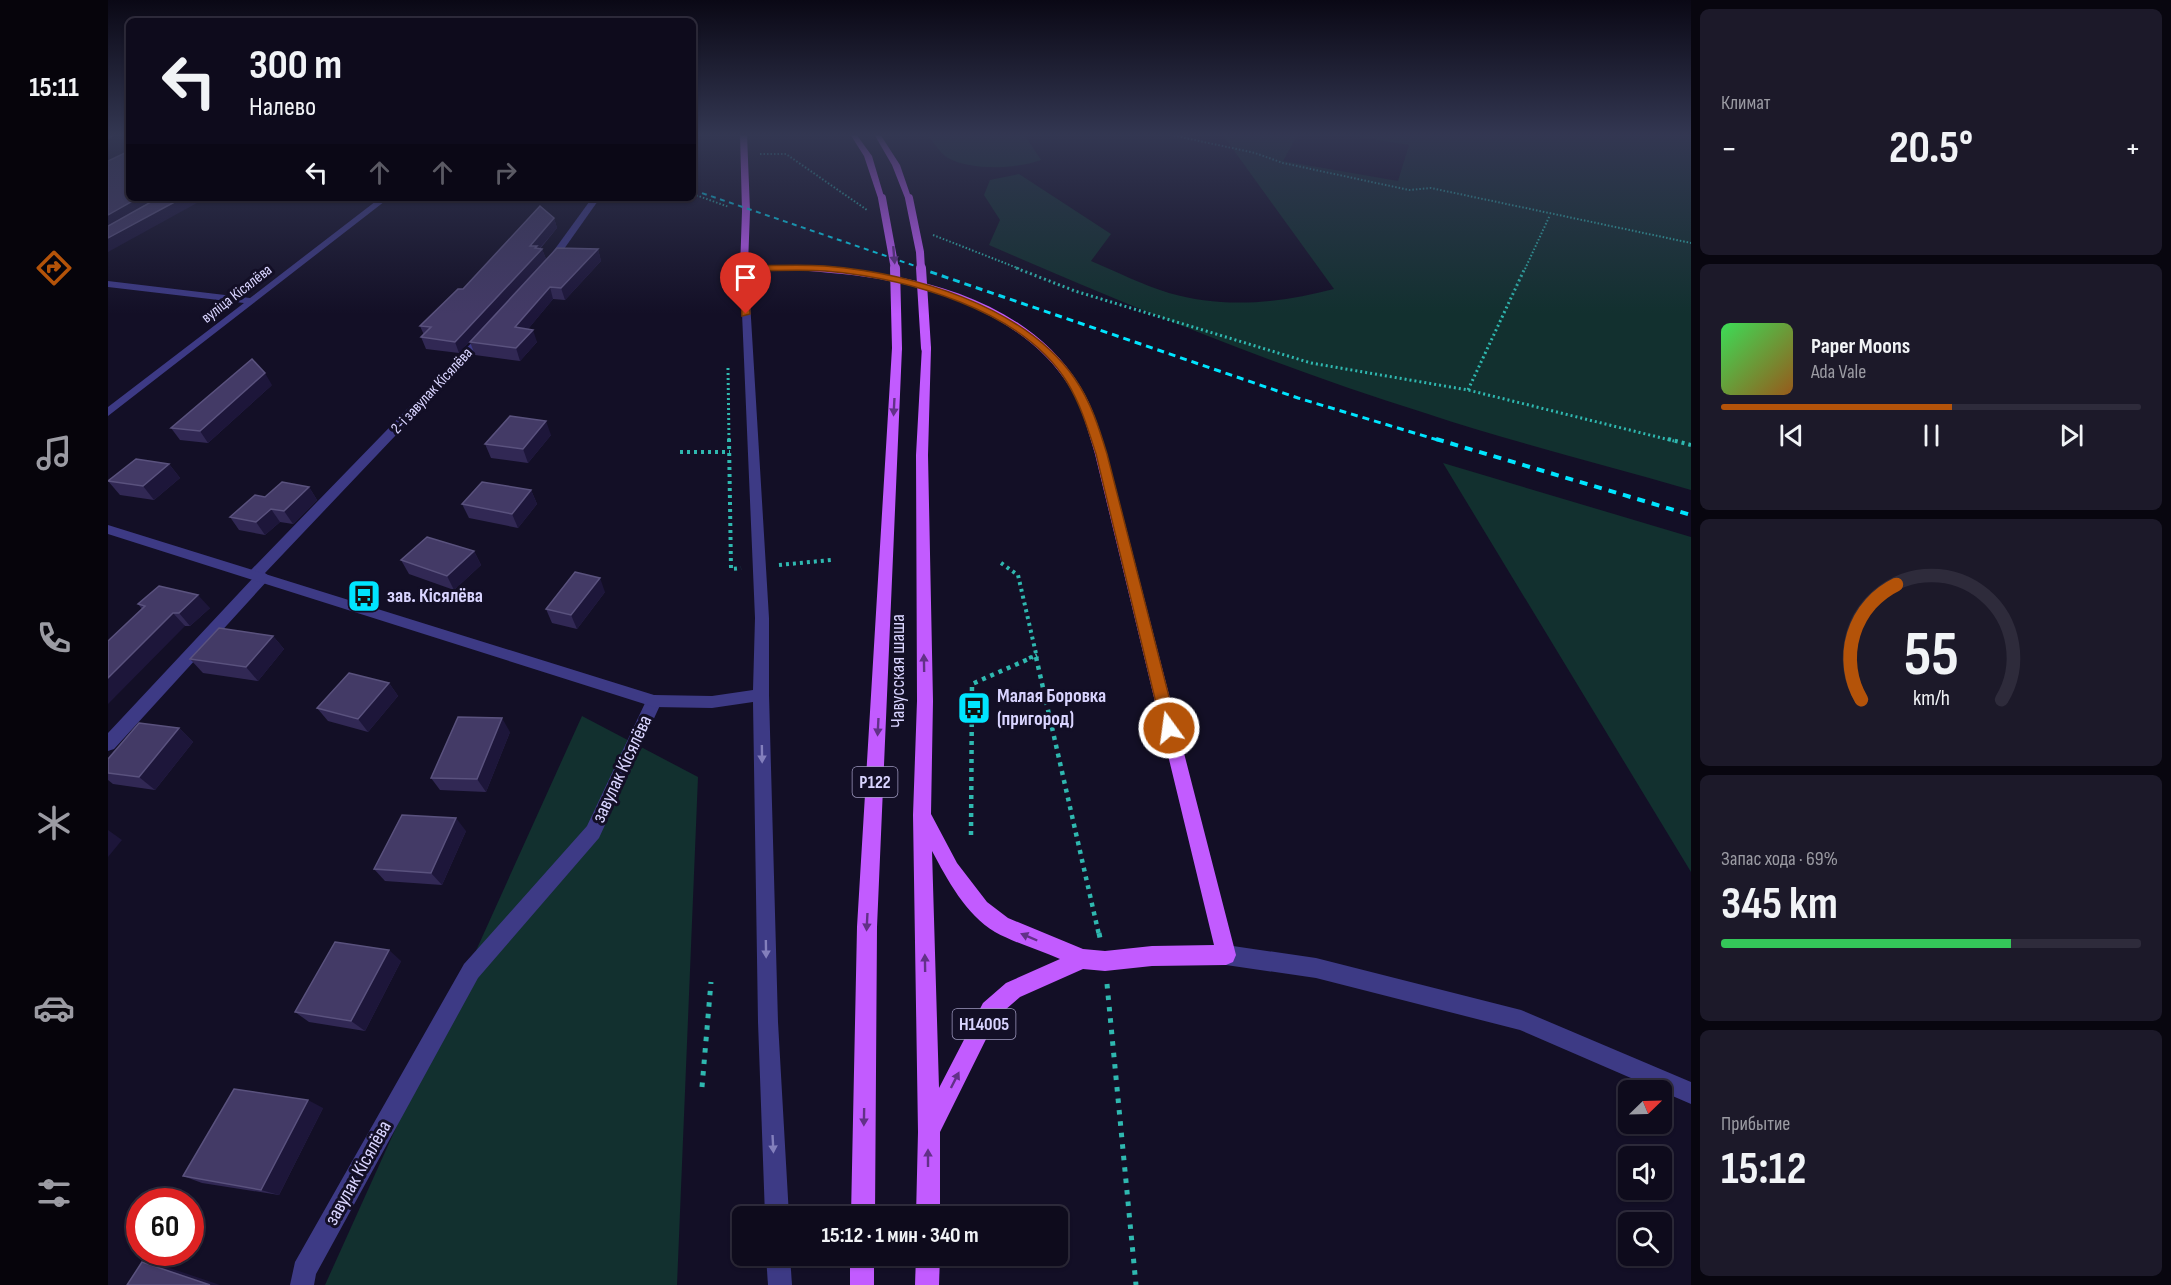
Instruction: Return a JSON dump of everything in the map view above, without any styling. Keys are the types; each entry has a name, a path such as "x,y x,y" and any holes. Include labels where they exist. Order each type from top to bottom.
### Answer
{"main road":[{"path":"746,194 743,268 794,267 863,273 906,281 949,295 989,310 1020,329 1046,351 1071,380 1089,413 1101,454 1226,956"},
{"name":"Чавусская шаша","path":"863,1206 867,927 899,309 893,237 881,194"},
{"name":"Чавусская шаша","path":"907,194 920,252 926,348 922,455 924,700 922,815 929,1132 928,1206"},
{"name":"Н14005","path":"922,815 951,869 980,908 1001,926 1083,959 1105,961 1152,956 1226,956"},
{"name":"Н14005","path":"929,1132 990,1010 1013,990 1083,959"},
{"path":"862,1266 862,1285"},
{"path":"927,1285 928,1266"}],"street":[{"name":"вуліца Кісялёва","path":"108,413 378,201"},
{"path":"538,276 554,259 594,201"},
{"path":"743,268 762,618 761,695 768,1022 777,1206"},
{"path":"108,284 252,301"},
{"name":"2-і завулак Кісялёва","path":"108,744 259,575 491,328"},
{"name":"завулак Кісялёва","path":"108,529 654,701 593,832 471,971 304,1271 302,1285"},
{"path":"654,701 712,702 761,695"},
{"path":"1226,956 1316,968 1521,1020 1691,1093"},
{"path":"779,1266 780,1285"}],"path":[{"path":"843,194 864,209 875,213"},
{"path":"1458,194 1691,243"},
{"path":"696,195 746,211"},
{"path":"1468,390 1550,214"},
{"path":"930,234 1075,291 1311,363 1468,390 1691,445"},
{"path":"680,452 730,452"},
{"path":"1001,563 1018,575 1105,961 1136,1285"},
{"path":"971,836 972,684 1037,655"},
{"path":"702,1087 711,982"}],"green space":[{"path":"1050,194 1111,234 1091,261 1169,293 1210,301 1252,302 1293,298 1334,289 1265,194 1691,194 1691,490 1491,434 1369,395 1259,356 1096,291 989,245 1000,220 984,195"},
{"path":"1443,463 1691,537 1691,872"},
{"path":"582,716 698,777 677,1285 325,1285"}],"building":[{"path":"108,194 126,194 126,201 133,201 108,215"},
{"path":"153,201 176,201 108,238 108,226"},
{"path":"540,206 554,218 530,246 542,249 455,342 421,337 431,327 420,326 458,289 463,289"},
{"path":"557,248 598,249 561,288 550,287 515,327 533,330 516,348 470,342"},
{"path":"252,359 265,373 200,431 171,428"},
{"path":"510,416 546,421 523,449 485,444"},
{"path":"136,459 169,464 143,486 108,481"},
{"path":"282,482 309,487 284,511 271,509 256,522 230,517 255,495 265,497"},
{"path":"482,482 531,490 512,514 462,504"},
{"path":"427,537 474,551 447,576 401,560"},
{"path":"575,572 600,578 571,615 546,609"},
{"path":"159,586 198,595 179,613 173,613 108,678 108,641 145,606 138,604"},
{"path":"219,628 273,636 246,667 190,659"},
{"path":"349,673 389,683 358,719 317,708"},
{"path":"458,717 502,718 477,779 431,778"},
{"path":"139,723 179,728 139,777 108,773 108,759"},
{"path":"402,815 456,818 431,873 374,869"},
{"path":"335,942 389,950 351,1021 295,1012"},
{"path":"234,1089 308,1100 261,1190 183,1176"},
{"path":"139,1266 154,1266 210,1285 127,1285"}],"railway":[{"path":"705,194 924,269"},
{"path":"919,268 1298,398 1441,441"},
{"path":"1436,439 1691,515"}],"place":[{"name":"зав. Кісялёва","path":"364,596"},
{"name":"Малая Боровка (пригород)","path":"974,708"}],"route":[{"path":"746,314 743,268 824,268 906,281 949,295 989,310 1020,329 1046,351 1071,380 1089,413 1169,728"}]}
